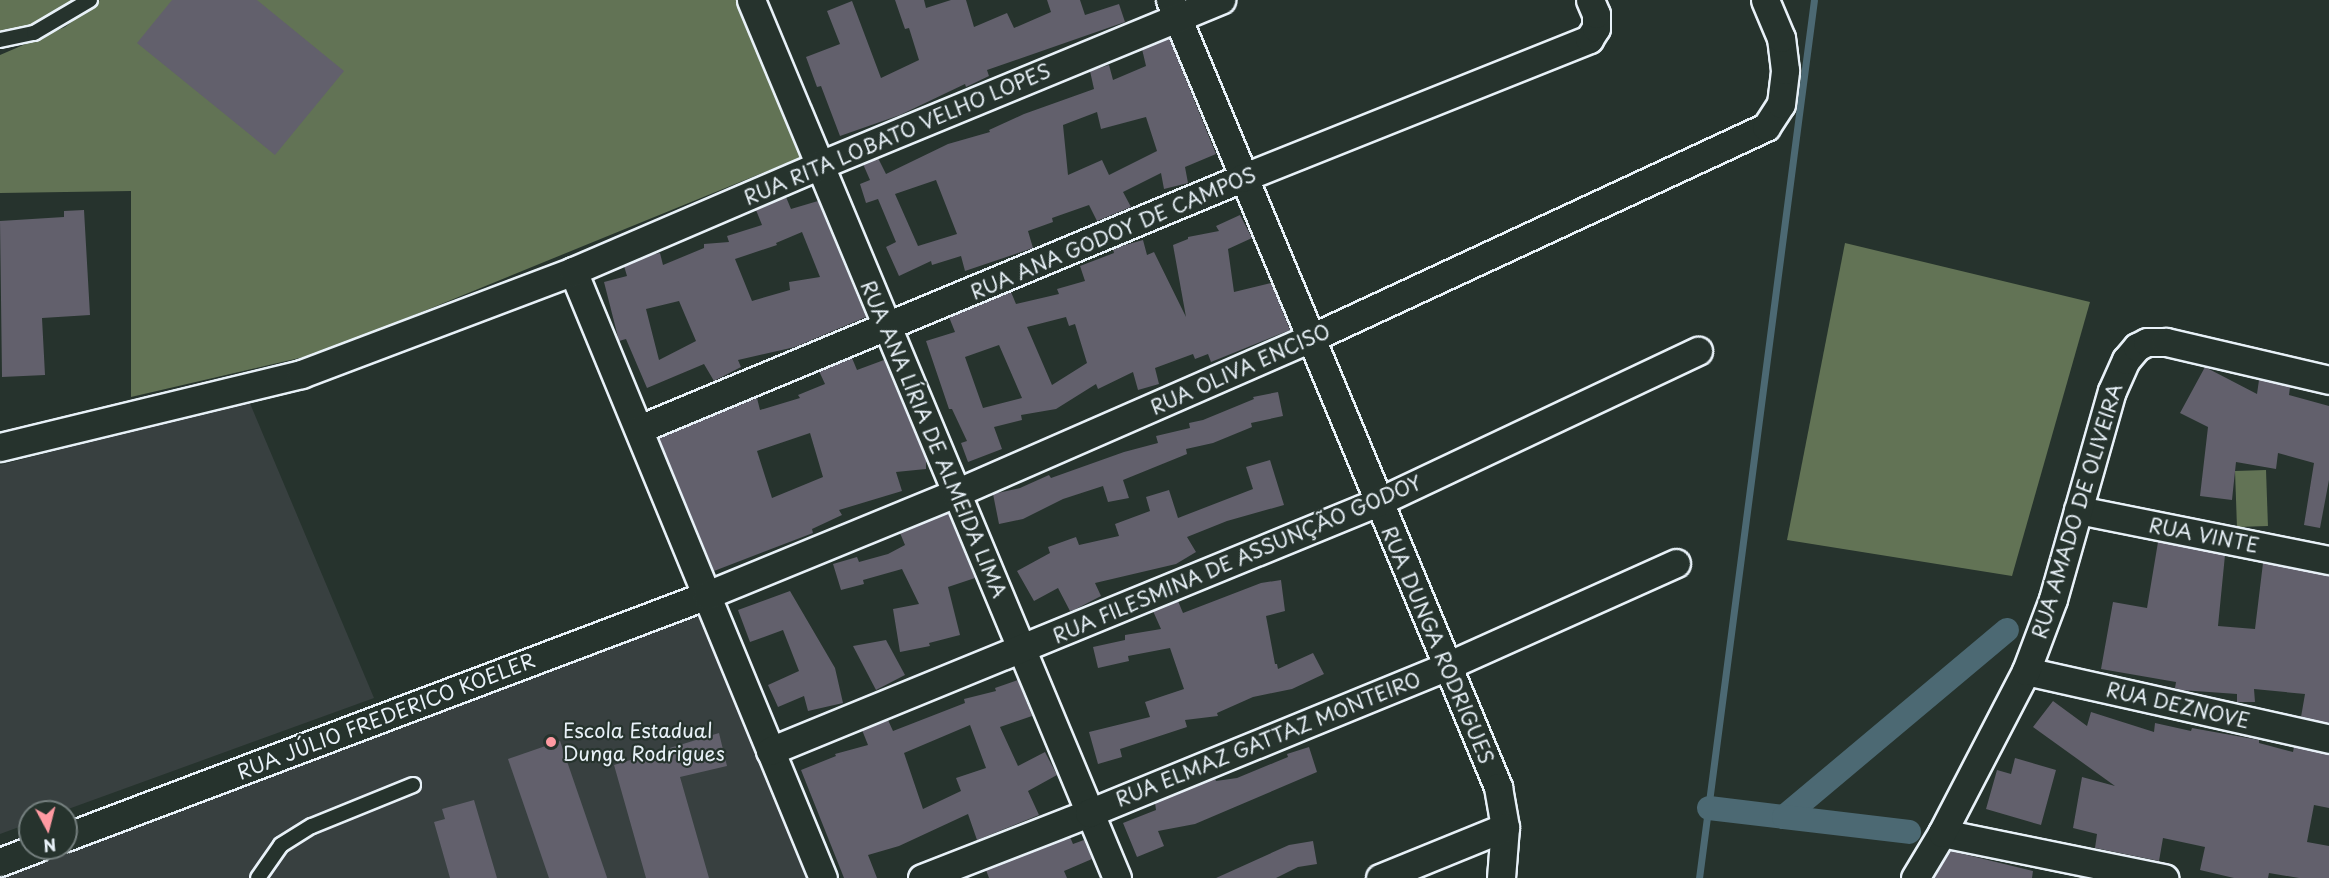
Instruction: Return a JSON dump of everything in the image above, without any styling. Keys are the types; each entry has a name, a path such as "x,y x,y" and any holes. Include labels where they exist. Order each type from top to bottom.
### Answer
{"street":[{"name":"RUA RITA LOBATO VELHO LOPES","path":"0,447 301,374 573,271 1174,9 1221,0"},
{"name":"RUA ANA GODOY DE CAMPOS","path":"639,429 887,328 1242,178 1589,39 1596,28 1596,14 1590,0"},
{"name":"RUA OLIVA ENCISO","path":"706,595 956,493 1309,339 1766,127 1781,104 1785,70 1781,38 1765,0"},
{"name":"RUA ANA LÍRIA DE ALMEIDA LIMA","path":"760,3 820,165 1117,878"},
{"name":"RUA DUNGA RODRIGUES","path":"1174,9 1309,339 1498,787 1505,827 1501,878"},
{"path":"573,271 823,878"},
{"name":"RUA AMADO DE OLIVEIRA","path":"2026,671 2053,599 2112,391 2126,360 2137,347 2147,342 2166,342 2265,367 2329,380"},
{"name":"RUA FILESMINA DE ASSUNÇÃO GODOY","path":"770,751 1022,650 1378,502 1698,351"},
{"name":"RUA VINTE","path":"2078,510 2329,560"},
{"name":"RUA ELMAZ GATTAZ MONTEIRO","path":"922,878 1089,813 1447,666 1676,562"},
{"name":"RUA JÚLIO FREDERICO KOELER","path":"78,832 706,595"},
{"path":"1915,878 1942,833 2026,671"},
{"name":"RUA DEZNOVE","path":"2026,671 2329,739"},
{"path":"1380,878 1505,827"},
{"path":"1942,833 2164,878"},
{"path":"0,862 18,855"}],"lane":[{"path":"0,40 34,33 55,23 90,0"},
{"path":"258,878 281,845 312,826 413,785"}],"shaded area":[{"path":"249,401 374,698 78,805 78,800 18,800 18,827 0,834 0,465"},
{"name":"Escola Estadual Dunga Rodrigues","path":"699,610 809,878 0,878 0,874 37,860 78,860 78,845"}],"green space":[{"path":"0,0 78,0 27,29 0,36"},
{"path":"100,0 739,0 804,156 321,353 131,397 131,191 0,193 0,55 65,27"},
{"path":"1845,243 2090,302 2012,576 1787,540"},
{"path":"2266,470 2268,526 2237,527 2235,471"}],"building":[{"path":"172,0 257,0 344,71 275,155 137,43"},
{"path":"895,0 924,0 926,8 951,0 966,0 974,27 1007,13 1014,28 1051,12 1047,0 1080,0 1085,15 1119,4 1125,22 987,70 989,76 966,87 965,84 900,115 840,136 821,86 817,87 806,57 840,44 827,11 852,1 881,78 919,60 909,28 905,29"},
{"path":"1169,38 1216,154 1185,167 1188,183 1164,189 1161,173 1123,192 1131,207 1097,221 1089,205 1052,218 1053,222 1028,231 1033,248 965,271 961,256 932,265 931,261 899,276 886,247 896,242 878,199 866,203 860,184 870,180 863,164 878,158 886,174 948,144 990,132 989,130 1024,114 1094,89 1090,71 1109,65 1113,80 1146,66 1142,49","holes":["1097,112 1101,129 1146,117 1157,151 1109,175 1102,160 1068,175 1063,125","936,180 957,234 918,246 895,194"]},
{"path":"786,197 791,209 818,201 866,317 795,347 738,360 741,367 714,381 704,364 647,388 626,339 619,341 604,282 627,276 624,266 650,255 660,253 663,265 704,248 704,244 729,242 727,236 762,225 756,210","holes":["802,232 820,277 789,282 790,290 752,301 735,259 777,245 776,243","679,301 696,341 659,360 646,309"]},
{"path":"84,210 90,315 42,318 45,375 2,377 0,221 64,217 64,211"},
{"path":"1240,215 1252,238 1228,249 1234,292 1271,283 1290,330 1211,362 1208,354 1195,359 1193,354 1155,368 1159,384 1138,390 1133,372 1098,389 1096,384 1056,409 1021,415 1022,420 994,427 1002,449 968,462 961,443 967,441 952,409 949,409 926,341 955,332 949,317 1011,292 1016,304 1059,294 1057,289 1085,281 1080,266 1114,253 1113,249 1143,240 1147,255 1154,252 1186,317 1173,245 1188,237 1219,231 1216,226","holes":["1066,317 1069,326 1075,324 1087,363 1052,385 1027,327","999,345 1022,398 983,408 965,357"]},
{"path":"852,358 857,370 884,360 926,460 926,469 896,472 902,491 839,510 842,515 812,529 813,533 714,571 659,438 757,398 760,410 800,398 798,395 825,384 819,371","holes":["810,433 823,477 772,498 757,451"]},
{"path":"2205,367 2257,394 2259,380 2290,387 2289,395 2329,406 2329,480 2320,528 2304,525 2314,463 2278,453 2276,469 2236,462 2232,500 2200,496 2208,427 2180,413"},
{"path":"1278,392 1283,416 1251,423 1252,427 1213,443 1186,449 1187,454 1123,480 1129,498 1108,502 1103,486 1063,499 1023,519 999,524 993,494 1020,488 1049,475 1051,478 1124,452 1158,443 1156,436 1190,428 1189,423 1203,420 1254,399 1253,397"},
{"path":"1270,460 1284,505 1227,521 1187,537 1196,552 1176,564 1095,583 1101,596 1074,610 1070,611 1058,588 1034,601 1017,571 1050,553 1048,547 1076,537 1079,545 1119,536 1115,524 1150,511 1146,497 1169,490 1178,518 1253,489 1246,467"},
{"path":"948,513 975,578 948,587 960,635 929,643 930,646 900,652 893,609 919,604 902,569 863,580 864,584 841,590 833,564 857,557 859,562 888,554 905,545 900,533"},
{"path":"2158,542 2225,555 2218,626 2255,629 2263,563 2329,575 2329,723 2301,717 2305,694 2254,689 2255,702 2237,702 2237,694 2181,690 2175,688 2176,682 2101,669 2113,602 2147,608"},
{"path":"1281,580 1285,611 1266,616 1275,664 1278,669 1313,653 1324,674 1292,689 1253,697 1217,713 1218,716 1185,720 1187,727 1120,749 1122,757 1098,764 1089,732 1150,717 1145,702 1184,689 1170,648 1128,656 1129,661 1098,668 1093,647 1125,640 1125,635 1161,629 1153,611 1178,601 1183,613 1261,583"},
{"path":"790,591 835,668 843,703 808,711 804,696 778,707 768,685 799,671 783,630 750,642 738,610"},
{"path":"886,640 905,675 876,690 853,646"},
{"path":"1018,680 1032,716 1000,727 1018,766 1045,752 1057,775 1028,791 1039,815 977,840 968,814 899,846 868,855 877,878 844,878 801,770 836,756 835,754 868,745 862,730 888,720 893,731 965,703 964,699 996,691 995,688","holes":["970,725 986,768 956,778 961,791 923,809 904,753"]},
{"path":"2053,701 2087,726 2091,712 2154,732 2155,723 2191,731 2192,728 2259,740 2259,743 2293,752 2294,747 2329,754 2329,808 2314,805 2307,842 2329,846 2329,878 2299,878 2269,873 2268,878 2234,878 2200,870 2205,847 2163,838 2159,861 2095,848 2097,834 2073,828 2082,777 2115,786 2033,727"},
{"path":"719,733 727,766 680,777 709,878 646,878 614,765"},
{"path":"560,741 607,878 549,878 508,759"},
{"path":"1309,747 1317,772 1195,824 1158,831 1164,846 1137,857 1123,823 1156,810 1155,803 1215,778 1216,781 1237,778 1288,757 1287,754"},
{"path":"2015,758 2056,770 2041,825 1986,809 1997,770 2011,774"},
{"path":"474,800 497,878 450,878 434,822 445,819 442,809"},
{"path":"1070,837 1073,844 1084,840 1092,859 1064,871 1067,878 989,878 986,870"},
{"path":"1313,841 1317,864 1298,867 1276,878 1216,878 1289,845"},
{"path":"1951,851 2033,871 2032,878 1934,878"}],"waterway":[{"path":"1699,878 1814,0"},
{"path":"1709,808 1784,817 2007,630"},
{"path":"1784,817 1909,832"}],"place":[{"name":"Escola Estadual Dunga Rodrigues","path":"551,742"}]}
